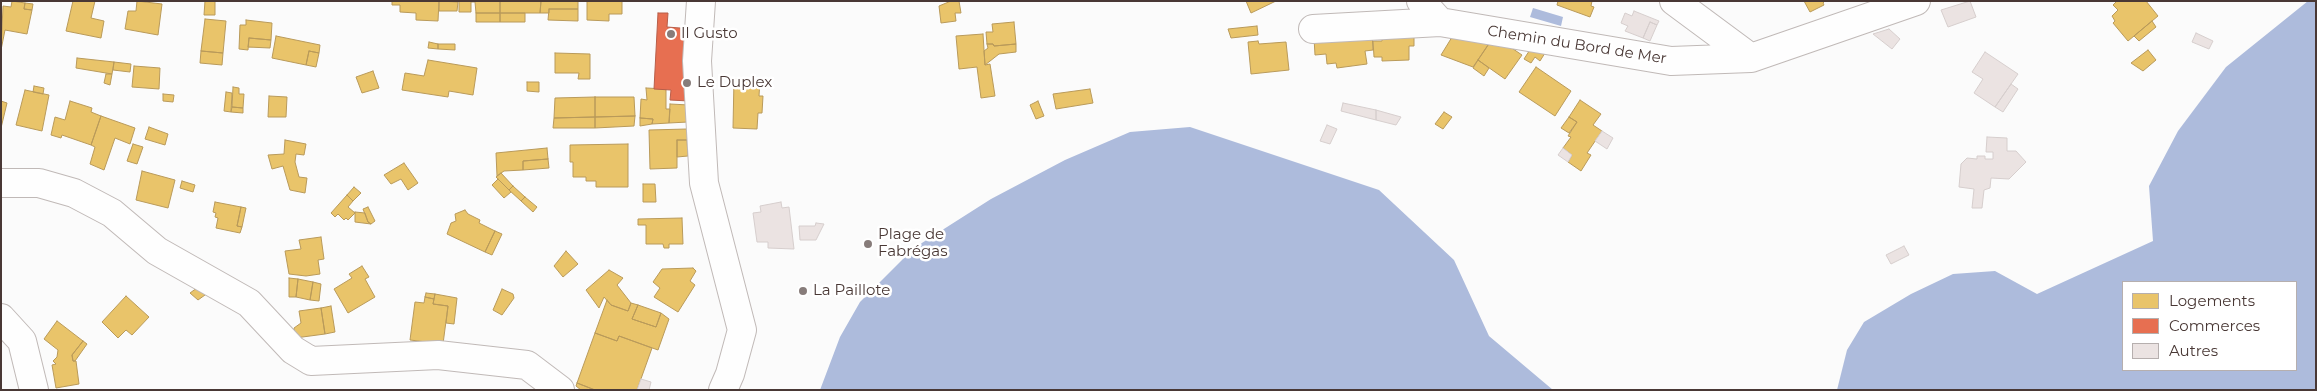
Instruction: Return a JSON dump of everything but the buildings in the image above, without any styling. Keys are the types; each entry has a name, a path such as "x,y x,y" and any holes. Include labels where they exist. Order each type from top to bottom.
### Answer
{"street":[{"path":"701,1 697,62 704,183 742,330 730,374 723,390"},
{"path":"1421,1 1440,22"},
{"path":"1674,1 1751,58"},
{"name":"Chemin du Bord de Mer","path":"1313,29 1440,22 1657,60 1751,58 1916,1"},
{"path":"1,183 39,184 74,193 112,213 157,251 249,303 293,350 312,361 438,355 527,365 560,390"},
{"path":"1,318 22,341 34,390"}],"water":[{"path":"2308,1 2316,1 2316,390 1837,390 1847,350 1864,322 1911,294 1953,274 1995,271 2037,294 2153,241 2149,186 2178,131 2226,67"},
{"path":"1533,8 1563,17 1561,26 1530,17"},
{"path":"1190,127 1379,190 1454,260 1489,336 1553,390 820,390 840,337 860,302 914,248 991,199 1065,160 1130,132"}],"place":[{"name":"Il Gusto","path":"671,34"},
{"name":"Le Duplex","path":"687,83"},
{"name":"Plage de Fabrégas","path":"868,244"},
{"name":"La Paillote","path":"803,291"}]}
